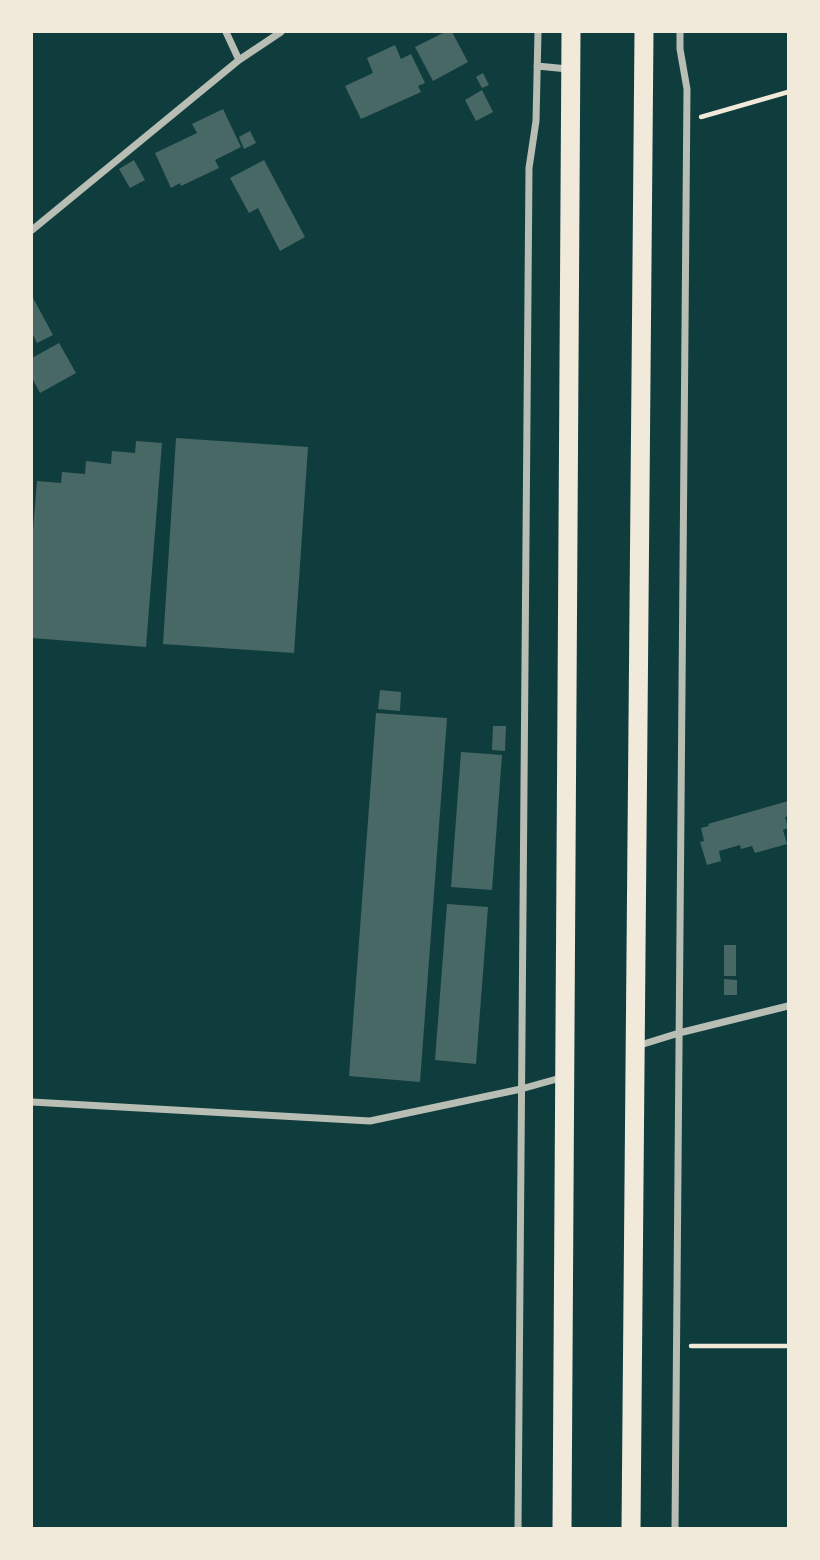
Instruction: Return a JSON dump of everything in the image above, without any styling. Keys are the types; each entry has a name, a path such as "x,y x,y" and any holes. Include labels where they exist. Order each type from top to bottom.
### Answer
{"highway":[{"path":"562,1528 571,32"},
{"path":"631,1528 643,32"}],"street":[{"path":"226,32 239,60"},
{"path":"32,230 239,60 281,32"},
{"path":"518,1528 529,168 536,121 538,32"},
{"path":"675,1528 687,121 687,89 680,32"},
{"path":"537,66 570,69"},
{"path":"635,1047 679,1033 789,1006"},
{"path":"32,1101 370,1121 521,1089 565,1076"}],"path":[{"path":"687,121 789,92"},
{"path":"675,1345 789,1346"}],"building":[{"path":"445,32 452,32 468,62 433,81 415,47"},
{"path":"395,45 401,59 411,54 425,83 418,86 421,92 361,119 345,86 373,73 367,58"},
{"path":"483,73 489,85 482,88 476,77"},
{"path":"482,90 493,112 476,121 465,100"},
{"path":"223,109 241,147 215,160 219,168 171,188 155,153 197,133 192,124"},
{"path":"250,131 256,143 244,149 239,137"},
{"path":"134,160 145,180 130,188 119,169"},
{"path":"264,160 305,237 280,251 258,208 249,213 230,178"},
{"path":"32,296 53,335 37,343 32,333"},
{"path":"59,343 76,373 40,393 32,378 32,358"},
{"path":"176,438 308,447 294,653 163,644"},
{"path":"136,441 162,443 146,647 32,638 32,543 37,481 61,483 62,472 85,474 86,461 111,464 112,451 135,453"},
{"path":"380,690 401,692 400,711 378,709"},
{"path":"376,713 447,718 420,1082 349,1076"},
{"path":"493,726 506,726 505,751 492,750"},
{"path":"461,752 502,755 492,890 451,887"},
{"path":"788,801 788,816 785,817 788,828 783,830 787,844 755,853 752,846 741,849 740,845 719,851 721,861 707,865 700,842 704,841 701,828"},
{"path":"447,904 488,907 476,1064 435,1060"},
{"path":"724,945 736,945 736,976 724,976"},
{"path":"724,979 737,980 737,995 724,995"}]}
